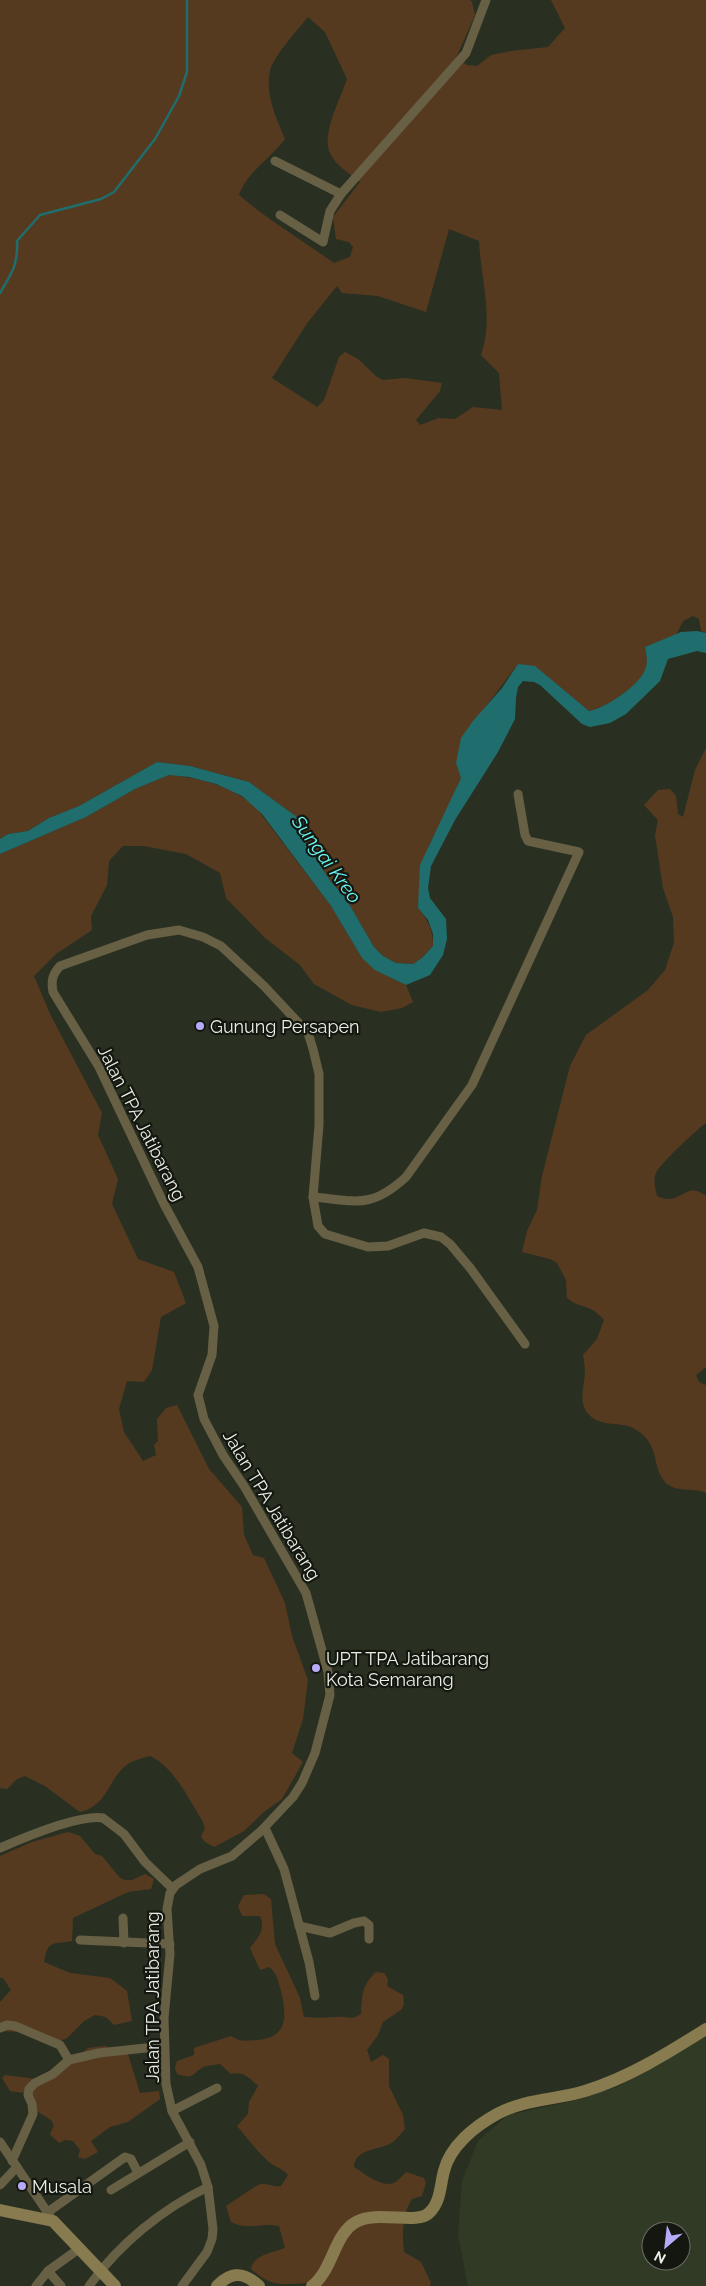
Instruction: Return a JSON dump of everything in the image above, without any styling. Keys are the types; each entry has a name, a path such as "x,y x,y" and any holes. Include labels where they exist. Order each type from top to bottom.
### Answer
{"main road":[{"path":"312,2286 320,2279 346,2230 355,2222 378,2216 419,2218 428,2215 439,2197 444,2170 453,2151 470,2133 498,2113 539,2100 585,2091 614,2080 706,2029"},
{"path":"0,2210 51,2216 115,2286"},
{"path":"217,2286 231,2274 239,2274 253,2280 259,2286"}],"street":[{"path":"280,215 323,242 330,212 341,194 466,54 486,0"},
{"path":"275,161 341,194"},
{"path":"313,1197 370,1200 394,1188 406,1178 472,1085 580,852 528,841 525,835 518,794"},
{"name":"Jalan TPA Jatibarang","path":"182,2286 207,2252 212,2239 212,2213 208,2187 201,2165 172,2111 166,2084 164,2046 170,1944 167,1909 172,1888 200,1869 232,1856 265,1828 293,1797 302,1783 315,1752 330,1694 328,1672 306,1593 244,1486 223,1456 204,1420 198,1395 212,1355 214,1326 198,1267 164,1204 99,1067 53,992 52,978 60,966 147,935 179,930 203,937 221,946 264,986 308,1033 318,1074 320,1125 313,1197 318,1226 325,1234 334,1238 368,1247 388,1246 424,1233 440,1237 450,1244 471,1269 525,1344"},
{"path":"0,1848 41,1832 82,1820 103,1818 124,1834 146,1862 172,1888"},
{"path":"265,1828 284,1869 309,1962 315,1996"},
{"path":"123,1918 124,1943"},
{"path":"299,1926 330,1933 354,1922 364,1921 368,1925 369,1939"},
{"path":"80,1940 170,1944"},
{"path":"0,2028 7,2025 15,2026 60,2045 70,2060"},
{"path":"0,2185 14,2164 32,2114 32,2104 28,2095 29,2089 54,2074 70,2060 99,2053 164,2046"},
{"path":"172,2111 217,2088"},
{"path":"0,2142 51,2216 125,2157 131,2159 138,2173"},
{"path":"111,2190 190,2142"},
{"path":"89,2286 100,2271 132,2238 180,2200 208,2187"},
{"path":"36,2286 48,2272 80,2248"},
{"path":"48,2272 61,2286"}],"shaded area":[{"path":"0,0 470,0 475,15 456,58 467,65 477,66 491,55 548,47 565,28 551,0 706,0 706,633 701,631 699,619 693,616 683,621 676,635 645,647 647,667 644,674 631,688 605,705 589,711 535,667 518,664 483,710 456,763 461,778 429,845 418,908 429,926 433,946 413,964 396,963 383,956 374,947 345,897 331,882 307,845 297,817 249,782 190,766 157,762 79,806 49,818 28,831 8,834 0,839","holes":["308,17 325,32 347,79 330,126 328,136 330,153 339,165 360,182 333,217 336,239 349,242 353,247 350,257 334,263 274,222 239,195 248,179 285,139 270,97 270,71 281,51","449,229 479,241 487,313 485,341 481,355 499,373 502,410 473,407 455,419 439,418 420,425 416,420 440,391 442,383 405,378 383,380 377,377 358,359 345,352 339,357 324,400 317,407 272,378 308,322 337,286 342,293 378,296 426,312"]},
{"path":"706,748 706,1123 687,1139 658,1169 654,1181 657,1196 665,1199 672,1199 693,1191 706,1196 706,1367 696,1375 699,1382 706,1385 706,1493 670,1486 661,1476 649,1442 643,1435 629,1426 597,1420 586,1411 582,1398 585,1374 583,1355 597,1339 604,1320 599,1314 589,1308 572,1302 567,1298 566,1280 557,1263 550,1259 522,1252 527,1231 537,1210 542,1176 570,1066 586,1035 648,990 665,970 674,943 673,917 663,888 655,835 658,820 644,805 658,790 670,789 676,796 678,814 683,817 695,770"},
{"path":"169,775 192,778 214,784 245,798 254,805 331,906 362,958 393,979 406,985 413,1002 402,1008 381,1012 352,1005 314,984 300,965 265,938 226,898 220,873 186,854 144,846 123,846 109,861 107,885 91,916 92,930 56,954 34,976 50,1014 102,1113 98,1135 118,1179 112,1204 138,1259 174,1272 186,1303 161,1317 152,1370 144,1382 127,1381 119,1409 124,1432 143,1461 156,1455 154,1445 158,1441 157,1419 166,1408 177,1405 209,1469 242,1507 244,1535 253,1555 264,1558 285,1603 292,1636 308,1680 303,1719 292,1753 303,1762 282,1799 265,1811 244,1831 214,1847 205,1842 201,1837 205,1828 202,1820 180,1784 159,1761 150,1756 128,1764 121,1770 97,1804 90,1809 80,1812 45,1786 25,1776 17,1779 7,1789 0,1788 0,854 86,817 135,789"},
{"path":"68,1832 80,1836 95,1854 102,1856 120,1878 132,1880 145,1874 154,1879 151,1889 128,1892 73,1918 72,1941 55,1943 49,1946 44,1962 70,1973 110,1978 127,1991 132,2021 114,2025 106,2017 95,2015 84,2021 66,2039 54,2041 19,2032 0,2031 0,2002 11,1990 3,1978 0,1978 0,1856 32,1842"},
{"path":"264,1894 271,1899 275,1944 300,1998 304,2017 352,2018 358,2016 361,2014 365,1986 376,1972 384,1973 388,1979 387,1986 403,1995 404,2003 402,2009 383,2022 378,2035 367,2050 371,2062 383,2055 389,2059 389,2086 403,2115 405,2129 389,2144 359,2156 354,2167 378,2182 389,2184 394,2183 406,2172 424,2178 426,2183 422,2196 412,2199 406,2211 403,2245 404,2252 421,2262 431,2283 430,2286 309,2286 306,2283 276,2283 264,2279 251,2269 260,2257 285,2248 279,2226 243,2226 231,2222 226,2206 259,2185 281,2186 288,2175 271,2164 237,2126 248,2114 249,2102 258,2086 243,2074 231,2074 220,2064 202,2068 192,2076 177,2074 175,2068 177,2061 194,2055 194,2048 231,2036 243,2041 267,2038 275,2035 280,2030 283,2024 284,2008 277,1978 269,1967 260,1970 250,1948 262,1929 262,1921 260,1916 242,1916 238,1906 244,1895"},
{"path":"706,2033 706,2286 468,2286 458,2235 462,2181 478,2141 508,2115 573,2101 619,2086 631,2076"},
{"path":"105,2046 128,2054 140,2093 159,2091 160,2099 128,2122 110,2127 91,2141 98,2152 85,2159 78,2157 80,2150 73,2141 65,2140 59,2143 50,2134 54,2125 51,2120 35,2110 25,2093 10,2091 2,2078 5,2075 45,2080 71,2063 88,2048"}],"water":[{"path":"697,631 706,633 706,653 697,651 668,659 660,681 626,714 610,723 590,727 582,724 540,685 534,682 523,681 518,687 515,719 498,752 455,820 431,866 428,888 430,898 446,919 447,939 443,955 430,975 406,985 375,970 362,958 331,906 262,814 242,796 216,784 189,777 169,775 135,789 86,817 0,854 0,839 8,834 28,831 49,818 79,806 157,762 190,766 249,782 297,817 307,845 331,882 345,897 374,947 383,956 396,963 413,964 433,946 433,934 428,920 418,908 420,865 461,778 456,763 461,738 473,721 502,688 518,664 535,666 589,711 605,705 631,688 638,681 647,665 645,647 681,632"}],"waterway":[{"path":"0,293 13,268 17,241 40,215 101,199 114,192 155,139 179,96 187,72 187,0"}],"place":[{"name":"Gunung Persapen","path":"200,1026"},
{"name":"UPT TPA Jatibarang Kota Semarang","path":"316,1668"},
{"name":"Musala","path":"22,2186"}],"water label":[{"name":"Sungai Kreo","path":"327,859"}]}
